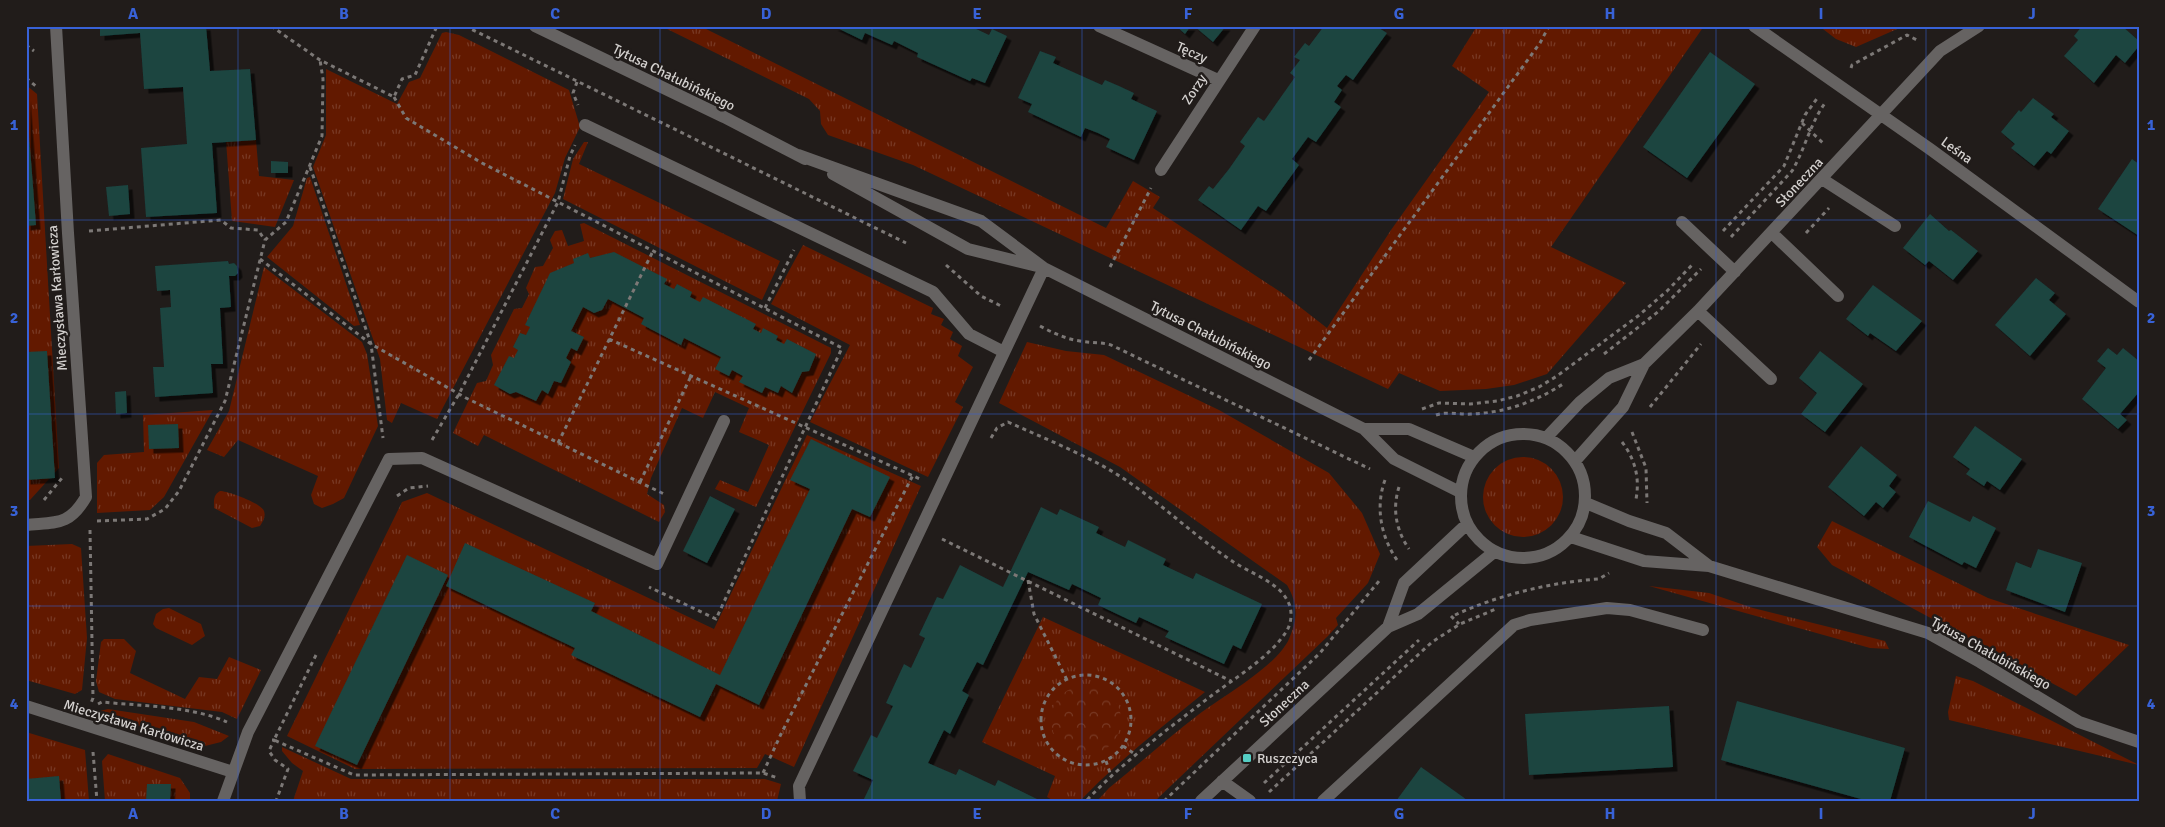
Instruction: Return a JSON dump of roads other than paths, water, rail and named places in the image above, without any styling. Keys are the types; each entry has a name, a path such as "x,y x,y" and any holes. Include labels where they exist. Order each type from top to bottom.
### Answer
{"street":[{"name":"Mieczysława Karłowicza","path":"26,525 59,522 76,513 86,497 56,26"},
{"name":"Tytusa Chałubińskiego","path":"536,26 798,155 968,249 1044,268"},
{"name":"Tęczy","path":"1099,26 1218,80"},
{"name":"Zorzy","path":"1161,170 1255,26"},
{"name":"Leśna","path":"1754,26 1881,117 1930,149 2139,302"},
{"name":"Słoneczna","path":"1575,461 1623,407 1644,364 1698,311 1772,233 1940,51 1979,26"},
{"path":"585,125 933,292 969,334 1004,352"},
{"name":"Tytusa Chałubińskiego","path":"798,155 981,221 1044,268 1364,429 1394,459 1460,492"},
{"path":"1822,179 1895,226"},
{"path":"1682,222 1735,272"},
{"path":"1772,233 1838,296"},
{"path":"800,801 800,786 938,489 1044,268"},
{"path":"1698,311 1771,378"},
{"name":"Słoneczna","path":"1546,438 1580,402 1609,378 1644,364"},
{"path":"223,801 248,732 388,459 422,458 657,564 724,420"},
{"name":"Tytusa Chałubińskiego","path":"1364,429 1409,429 1474,457"},
{"path":"1527,434 1546,438 1562,447 1575,461 1584,480 1586,502 1581,521 1571,537 1558,548 1543,556 1526,559 1510,558 1494,552 1478,540 1467,524 1460,492 1465,473 1474,457 1489,444 1507,436 1527,434"},
{"name":"Tytusa Chałubińskiego","path":"1586,502 1629,521 1666,533 1709,566"},
{"name":"Słoneczna","path":"1388,627 1404,583 1467,524"},
{"name":"Tytusa Chałubińskiego","path":"1571,537 1644,561 1709,566 1928,633 2079,722 2139,742"},
{"name":"Słoneczna","path":"1201,801 1388,627 1418,614 1494,552"},
{"path":"1323,801 1514,625 1591,609 1617,608 1703,630"},
{"name":"Mieczysława Karłowicza","path":"26,706 233,772"},
{"path":"1222,781 1250,801"}],"place":[{"name":"Ruszczyca","path":"1247,758"}]}
